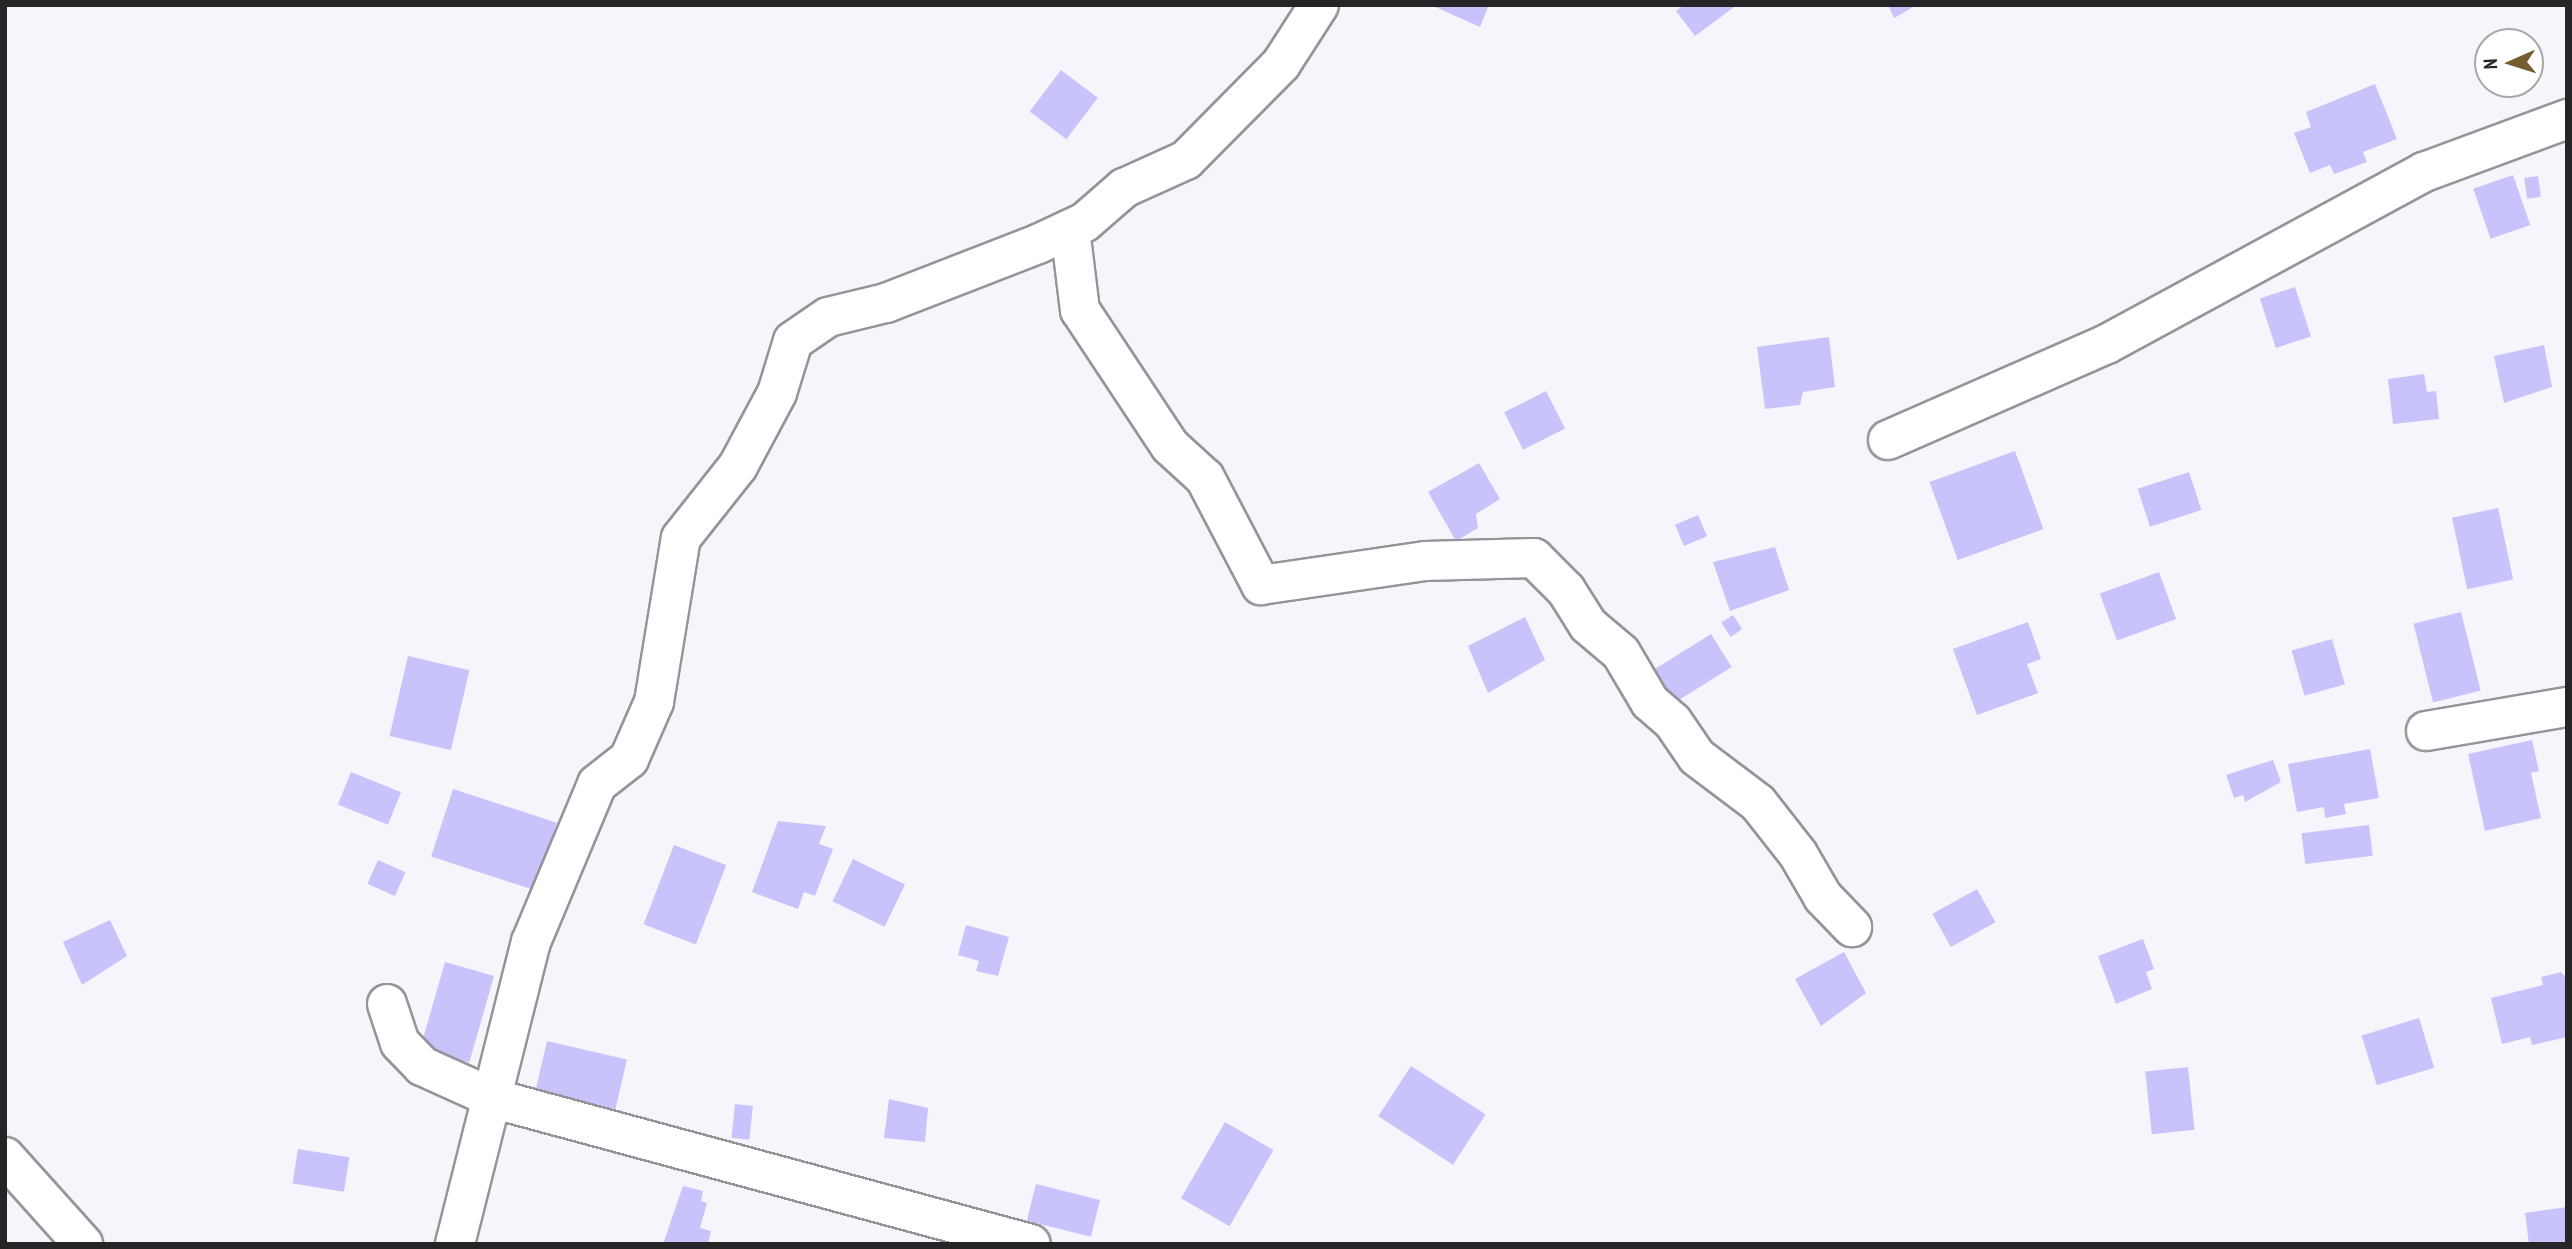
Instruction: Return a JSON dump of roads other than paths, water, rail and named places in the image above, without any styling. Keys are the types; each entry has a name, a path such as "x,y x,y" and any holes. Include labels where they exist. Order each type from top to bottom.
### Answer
{"street":[{"path":"455,1244 495,1099 531,942 597,784 629,759 654,702 681,538 738,466 777,393 793,341 828,317 886,303 1070,229 1124,188 1186,160 1281,64 1319,5"},
{"path":"1888,440 2107,344 2424,172 2567,119"},
{"path":"1070,229 1080,310 1170,446 1205,478 1261,585 1425,561 1534,558 1566,590 1588,625 1621,653 1650,702 1673,722 1697,757 1758,803 1798,854 1823,897 1852,928"},
{"path":"2426,731 2567,706"},
{"path":"387,1004 400,1043 422,1066 495,1099 1031,1244"},
{"path":"5,1157 83,1244"}]}
